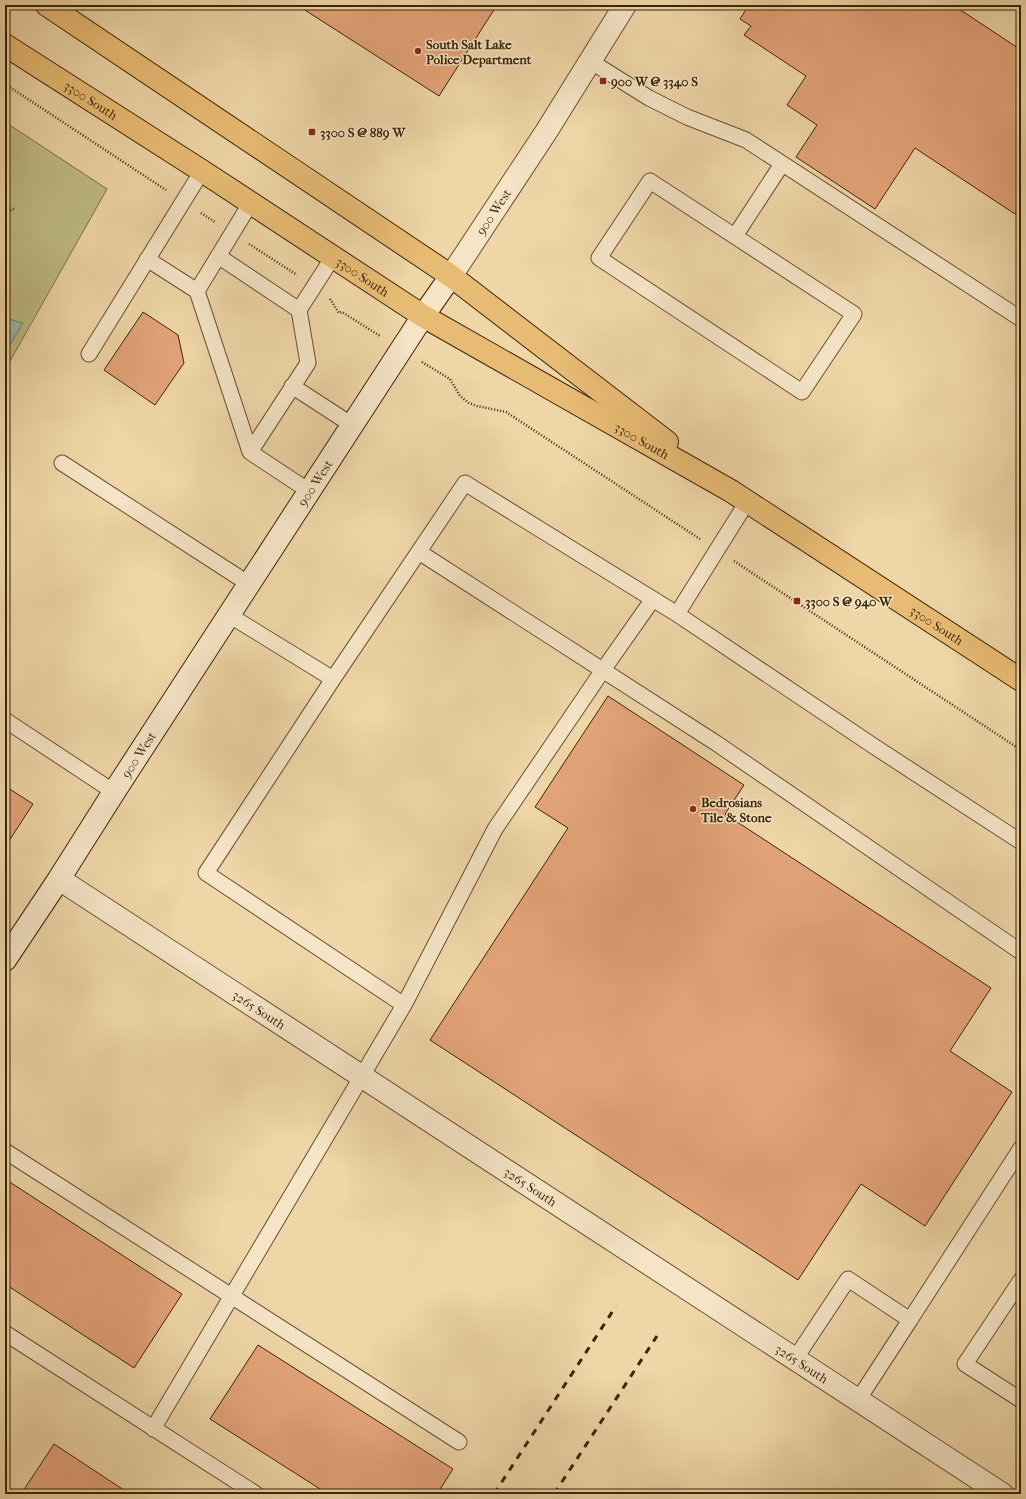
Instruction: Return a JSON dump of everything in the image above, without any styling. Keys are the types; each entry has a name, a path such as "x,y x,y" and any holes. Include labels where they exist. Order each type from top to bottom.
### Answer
{"main road":[{"name":"3300 South","path":"48,5 451,276 739,497"},
{"name":"3300 South","path":"5,46 202,171 250,204 423,316 739,497 1021,680"}],"street":[{"name":"900 West","path":"5,960 423,316 546,132 625,5"},
{"name":"3265 South","path":"59,879 1002,1494"}],"lane":[{"path":"590,61 650,98 688,117 746,140 1021,319"},
{"path":"735,236 782,164"},
{"path":"89,354 202,171"},
{"path":"650,180 735,236 854,314 802,392 599,258 650,180"},
{"path":"197,291 250,204"},
{"path":"218,256 299,310"},
{"path":"250,452 308,363 299,310 332,257"},
{"path":"147,259 197,291 250,452 309,491"},
{"path":"292,386 352,425"},
{"path":"62,463 249,584"},
{"path":"404,1005 206,873 333,679 465,483 677,614 882,752 1021,842"},
{"path":"677,614 739,497"},
{"path":"419,552 716,743 1021,952"},
{"path":"153,1429 404,1005 495,829 653,599"},
{"path":"229,615 333,679"},
{"path":"5,720 114,792"},
{"path":"858,1400 1021,1148"},
{"path":"5,1151 459,1442"},
{"path":"795,1359 848,1279 910,1320"},
{"path":"1021,1280 966,1364 1021,1400"},
{"path":"5,1333 256,1494"}],"path":[{"path":"5,212 15,208"}],"shaded area":[{"path":"5,122 107,189 5,370"}],"water":[{"path":"5,318 23,323 5,354"}],"building":[{"name":"South Salt Lake Police Department","path":"297,5 497,5 439,96"},
{"path":"749,5 953,5 1021,50 1021,208 1020,207 1015,214 915,148 875,209 796,157 817,125 787,105 806,76 744,35 751,26 740,19"},
{"path":"143,312 178,335 184,363 155,405 104,370"},
{"path":"608,696 744,785 725,814 991,988 950,1051 1012,1092 925,1226 861,1184 798,1280 430,1040 568,828 535,807"},
{"path":"5,786 33,804 5,847"},
{"path":"5,1179 182,1294 134,1368 5,1284"},
{"path":"258,1345 453,1469 437,1494 328,1494 210,1419"},
{"path":"54,1444 130,1494 21,1494"}],"railway":[{"path":"494,1494 616,1306"},
{"path":"554,1494 657,1336"}],"place":[{"name":"South Salt Lake Police Department","path":"418,51"},
{"name":"900 W @ 3340 S","path":"603,81"},
{"name":"3300 S @ 889 W","path":"312,132"},
{"name":"3300 S @ 940 W","path":"797,601"},
{"name":"Bedrosians Tile & Stone","path":"693,809"}]}
